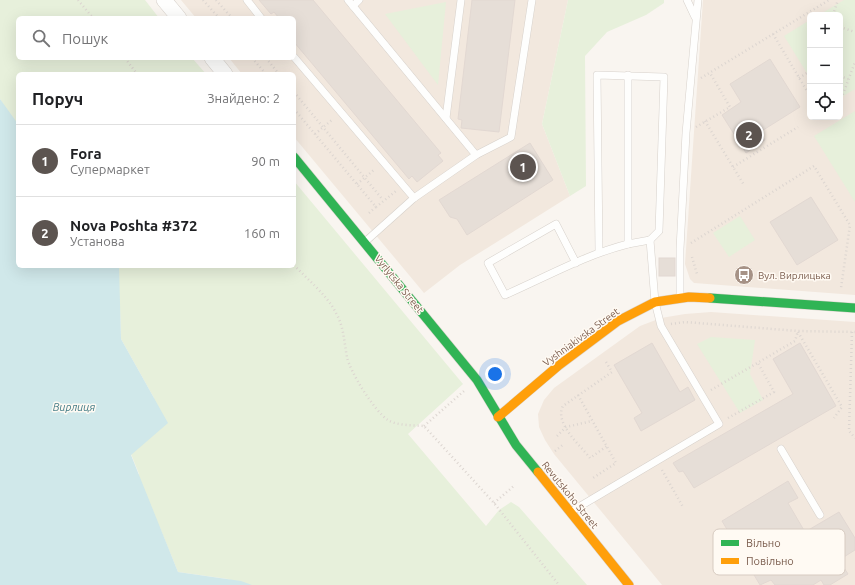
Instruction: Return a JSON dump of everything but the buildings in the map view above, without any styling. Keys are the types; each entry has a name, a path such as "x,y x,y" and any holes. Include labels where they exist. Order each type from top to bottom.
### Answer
{"street":[{"path":"164,0 177,16"},
{"path":"214,60 223,72"},
{"name":"Vyrlytska Street","path":"296,159 477,380 498,416"},
{"name":"Vyshniakivska Street","path":"498,416 546,376 612,326 656,302 680,297 739,299 855,308"},
{"name":"Revutskoho Street","path":"498,416 516,445 629,585"}],"lane":[{"path":"246,0 260,16"},
{"path":"348,0 353,3 476,155"},
{"path":"353,3 359,0"},
{"path":"446,118 460,0"},
{"path":"365,242 414,198 476,155 511,137 532,0"},
{"path":"687,0 696,17"},
{"path":"680,297 680,249 686,133 698,0"},
{"path":"296,59 340,113 414,198"},
{"path":"576,263 556,224 488,263 506,296 576,263 599,252 650,240 659,231 664,77 597,75 599,252"},
{"path":"628,75 628,244"},
{"path":"570,512 719,424 661,326 656,302 650,240"},
{"path":"781,449 820,515"}],"path":[{"path":"78,0 91,16"},
{"path":"203,0 217,16"},
{"path":"216,0 230,16"},
{"path":"690,84 829,0"},
{"path":"834,12 838,0"},
{"path":"843,28 855,32"},
{"path":"773,34 807,91"},
{"path":"126,60 135,72"},
{"path":"254,60 264,72"},
{"path":"268,60 277,72"},
{"path":"843,93 855,62"},
{"path":"686,133 730,107 710,73"},
{"path":"800,78 807,73"},
{"path":"843,77 848,79"},
{"path":"296,94 383,200"},
{"path":"296,110 376,207"},
{"path":"315,134 340,113"},
{"path":"705,121 744,185"},
{"path":"733,167 798,127"},
{"path":"357,184 383,163"},
{"path":"680,249 814,166 850,225 841,288"},
{"path":"369,213 402,185"},
{"path":"296,267 336,312 342,327 347,358 365,392 379,412 389,421 424,426 494,503 559,585"},
{"path":"661,326 686,322 798,331 853,332 849,431 855,438"},
{"path":"702,395 795,341 798,331"},
{"path":"798,331 842,407 834,418"},
{"path":"606,362 612,372 563,406 560,411 561,418 566,426 590,458 607,446"},
{"path":"719,424 774,392 758,363"},
{"path":"424,426 466,389"},
{"path":"578,396 616,462 593,478"},
{"path":"557,436 566,426 592,421"},
{"path":"555,451 564,444"},
{"path":"657,461 683,507"},
{"path":"494,503 515,485"}],"shaded area":[{"path":"181,0 568,0 542,124 570,196 460,265 424,293 296,139 296,72 240,72 231,60 296,60 296,16 194,16"},
{"path":"703,0 855,0 855,295 694,283 690,279 685,264"},
{"path":"711,312 855,322 855,585 662,585 554,454 545,440 539,427 538,414 544,400 554,388 640,326 661,318"}],"green space":[{"path":"0,0 145,0 157,16 16,16 16,60 194,60 204,72 16,72 16,126 0,99"},
{"path":"568,0 664,0 664,3 646,15 607,32 585,56 586,186 570,196 542,124"},
{"path":"844,0 855,0 855,89 843,96 843,12 824,12"},
{"path":"446,2 438,85 385,14"},
{"path":"807,22 807,73 784,36"},
{"path":"855,111 855,202 814,136 840,120 843,120 843,118"},
{"path":"296,183 463,384 408,434 486,526 499,510 511,502 519,507 587,585 242,585 228,579 178,572 160,528 134,499 139,474 131,454 154,398 121,339 120,308 101,268 296,268"},
{"path":"740,216 755,240 729,257 713,233"},
{"path":"711,337 755,340 750,374 763,400 740,413 697,344"}],"water":[{"name":"Вирлиця","path":"0,99 16,121 16,268 119,268 121,339 168,423 131,455 178,572 241,581 252,585 0,585"}],"traffic: fast":[{"path":"296,159 477,380 516,445 538,472"},
{"path":"710,298 855,308"}],"traffic: slow":[{"path":"498,417 558,366 618,321 655,302 689,297 710,298"},
{"path":"538,472 629,585"}],"place":[{"name":"Nova Poshta #372","path":"749,135"},
{"name":"Fora","path":"523,167"},
{"name":"Вул. Вирлицька","path":"744,275"}]}
